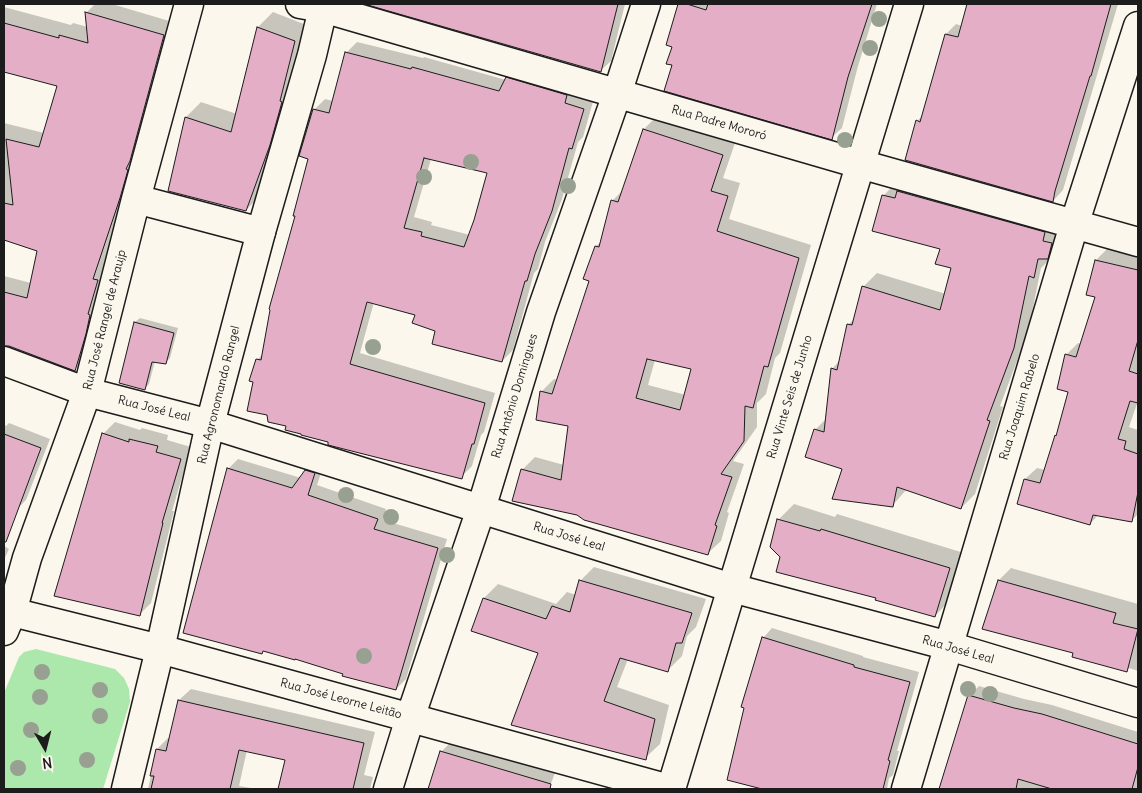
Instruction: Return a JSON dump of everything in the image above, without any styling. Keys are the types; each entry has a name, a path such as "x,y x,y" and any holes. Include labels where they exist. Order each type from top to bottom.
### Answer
{"street":[{"name":"Rua José Rangel de Araujp","path":"8,621 27,558 87,392 136,199 189,4"},
{"name":"Rua Antônio Domingues","path":"388,789 410,718 481,509 541,312 617,94 646,4"},
{"name":"Rua Vinte Seis de Junho","path":"670,789 909,4"},
{"name":"Rua Padre Mororó","path":"316,5 617,94 1138,242"},
{"name":"Rua Agronomando Rangel","path":"126,789 160,649 210,424 261,232 312,55 316,5"},
{"name":"Rua Joaquim Rabelo","path":"906,789 1074,225 1138,26"},
{"path":"136,199 261,232"},
{"name":"Rua José Leal","path":"4,361 87,392 210,424 732,588 949,646 1138,703"},
{"name":"Rua José Leorne Leitão","path":"8,621 160,649 670,789"}],"green space":[{"path":"36,649 115,669 124,678 129,689 130,702 103,789 4,789 4,693 19,657 24,652"}],"building":[{"path":"364,4 618,4 601,72"},
{"path":"678,4 687,4 706,10 708,4 872,4 848,77 832,140 664,91 672,65 666,64 672,47 666,45"},
{"path":"967,4 1111,4 1053,202 905,160 916,120 920,122 945,34 958,37"},
{"path":"85,12 164,35 130,161 126,169 128,170 120,198 93,279 98,280 88,314 90,315 86,334 75,371 9,346 4,346 4,292 27,298 37,251 4,240 4,203 13,205 6,139 39,147 57,86 4,72 4,23 59,38 59,35 88,43"},
{"path":"257,27 295,41 280,101 282,102 270,145 246,211 168,191 185,117 231,132"},
{"path":"345,52 411,69 412,67 499,91 506,77 567,95 565,103 584,109 572,149 569,148 552,211 535,254 527,281 525,281 502,362 432,344 435,331 412,323 415,315 367,302 350,364 485,403 462,479 328,445 328,442 285,430 286,426 268,422 267,415 247,411 253,382 249,381 256,359 261,360 269,309 295,216 293,216 308,159 299,156 313,109 329,113","holes":["424,158 487,173 474,220 464,247 421,236 422,232 404,228"]},
{"path":"643,129 723,155 711,191 728,196 717,231 799,258 768,367 764,366 753,408 745,406 744,441 721,474 732,477 715,525 717,526 708,555 584,520 577,515 512,501 521,469 561,480 568,426 536,420 540,391 552,394 589,281 583,279 595,246 599,247 611,200 618,202","holes":["647,359 691,369 680,410 636,398"]},
{"path":"897,191 1045,232 1043,241 1052,243 1048,259 1038,259 1034,278 1029,276 1014,348 987,420 990,421 961,509 897,487 893,507 832,499 842,469 805,457 814,429 824,432 831,368 837,370 847,324 852,325 862,286 940,310 951,268 935,264 940,249 872,231 882,195 895,198"},
{"path":"1095,260 1138,270 1138,340 1129,371 1138,374 1138,403 1130,401 1118,439 1126,441 1124,449 1138,454 1138,492 1132,522 1093,515 1090,525 1017,504 1024,479 1040,483 1056,436 1068,392 1057,389 1065,354 1076,357 1095,297 1086,295"},
{"path":"134,322 174,333 166,364 152,362 145,390 119,383"},
{"path":"102,433 129,442 129,439 158,446 156,452 181,459 162,523 140,616 54,596"},
{"path":"4,434 41,448 6,542 4,542"},
{"path":"227,468 292,488 305,470 315,473 308,495 378,519 374,529 438,548 396,690 342,676 343,674 295,659 263,651 262,654 183,633"},
{"path":"777,519 820,531 821,529 950,568 935,617 875,600 876,598 776,572 780,557 770,547"},
{"path":"579,580 692,613 682,643 676,643 668,672 620,658 604,701 655,719 646,760 511,725 538,653 471,631 483,598 546,619 552,606 570,612"},
{"path":"998,580 1116,613 1113,623 1138,629 1127,672 1072,657 1073,653 982,629"},
{"path":"762,637 854,665 854,667 910,682 888,760 890,761 883,789 762,789 727,780 744,708 741,707"},
{"path":"968,695 1042,714 1138,744 1138,767 1132,789 1052,789 1018,779 1016,789 939,789"},
{"path":"178,700 364,743 353,789 278,789 285,760 239,750 230,789 151,789 154,776 150,776 156,749 166,751"},
{"path":"440,751 551,784 550,789 428,789"}]}
